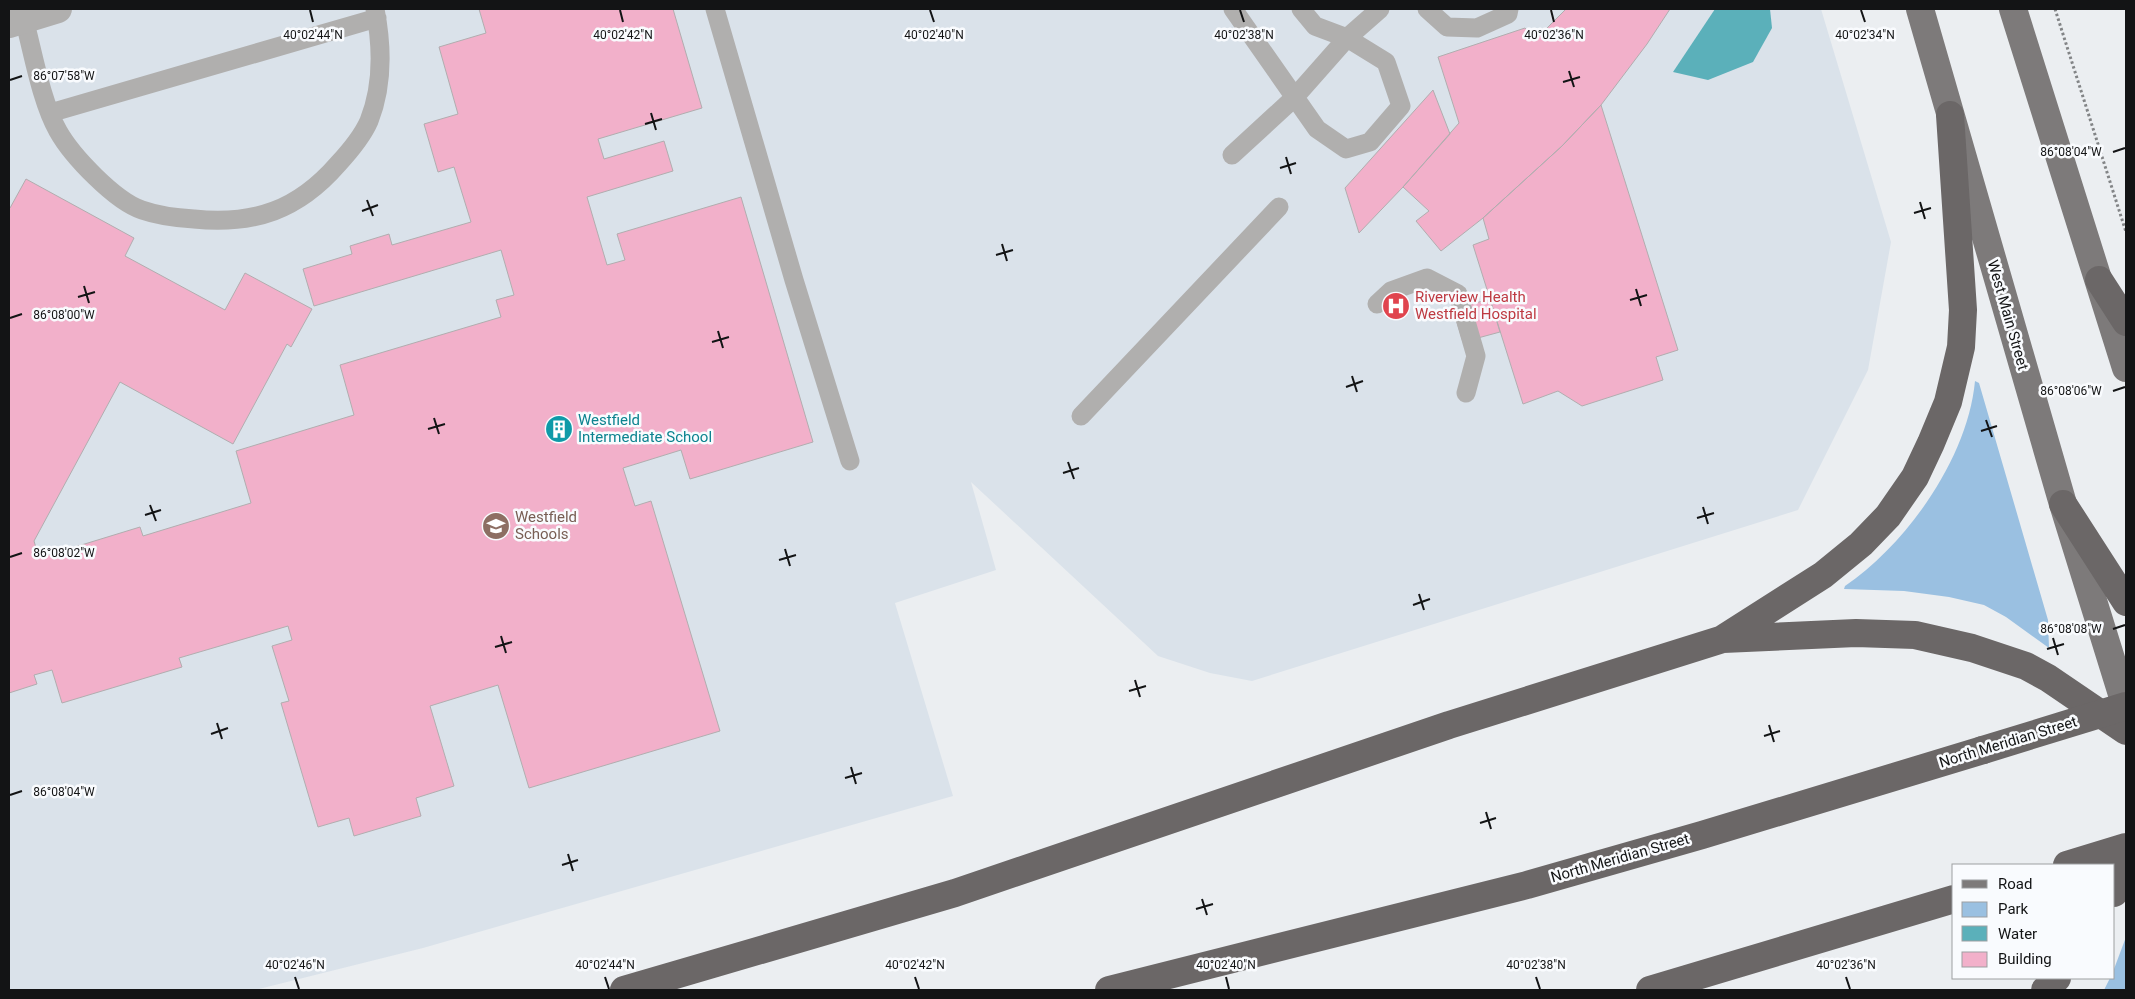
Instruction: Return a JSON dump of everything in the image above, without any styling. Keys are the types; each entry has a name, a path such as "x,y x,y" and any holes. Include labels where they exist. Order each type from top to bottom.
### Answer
{"highway":[{"path":"624,990 955,893 1449,725 1723,639 1823,575 1861,544 1888,516 1915,477 1948,402 1961,346 1963,310 1950,115"},
{"path":"2099,280 2126,322"},
{"path":"2063,504 2126,602"},
{"path":"1723,639 1866,634 1915,635 1972,648 2026,666 2126,731"},
{"name":"North Meridian Street","path":"1109,990 1527,885 1702,835 2126,706"},
{"path":"2070,864 2126,847"},
{"path":"2115,890 2126,863"},
{"path":"1650,990 1952,901"},
{"path":"2045,990 2056,979"}],"main road":[{"name":"West Main Street","path":"1920,9 2063,504 2126,706"},
{"path":"2013,9 2126,368"}],"street":[{"path":"18,17 58,9"}],"lane":[{"path":"715,9 794,280 850,461"},
{"path":"1233,9 1317,129 1346,149 1370,142 1402,106 1386,62 1347,38 1315,26 1301,9"},
{"path":"1232,155 1294,98 1347,38 1380,9"},
{"path":"1428,9 1447,27 1477,28 1508,14 1509,9"},
{"path":"18,17 50,114 57,130 90,173 140,210 170,217 224,222 248,219 272,212 301,198 327,177 356,142 369,121 378,89 380,54 376,13 50,114"},
{"path":"1081,416 1279,207"},
{"path":"1377,304 1391,291 1427,278 1458,294 1476,356 1466,393"}],"path":[{"path":"2055,9 2126,232"}],"shaded area":[{"path":"9,9 1821,9 1891,242 1868,370 1798,510 1252,681 1210,673 1158,656 971,482 996,570 895,603 953,796 423,948 255,990 9,990"}],"green space":[{"path":"1975,381 1979,383 2048,620 2049,648 2006,617 1984,605 1949,597 1904,591 1844,589 1845,586 1891,547 1931,496 1961,439 1970,410"},
{"path":"2126,937 2126,990 2104,990 2110,979 2115,979 2115,966"}],"water":[{"path":"1715,9 1770,9 1772,28 1753,62 1708,80 1673,72"}],"building":[{"name":"Westfield Intermediate School","path":"479,9 673,9 702,108 598,139 604,159 664,141 673,171 587,197 607,265 625,260 617,234 741,197 813,442 690,479 681,450 623,468 635,506 651,501 720,731 529,788 498,685 430,706 454,786 416,798 421,816 354,836 349,818 318,827 281,703 289,701 272,646 292,640 288,626 179,658 182,667 62,703 52,670 34,675 37,684 9,693 9,207 26,179 134,238 125,256 225,310 245,273 312,309 291,347 287,344 233,444 120,382 34,541 39,558 140,527 143,536 251,503 236,451 354,415 340,365 501,317 496,300 514,295 501,250 314,306 303,269 352,254 350,246 389,234 392,245 471,222 454,167 438,172 424,124 458,114 439,47 486,33"},
{"path":"1566,9 1670,9 1647,44 1601,105 1562,146 1483,218 1441,251 1416,221 1429,211 1403,187 1459,123 1438,57 1525,28 1536,39"},
{"path":"1433,90 1450,134 1359,233 1345,188"},
{"path":"1601,105 1678,350 1656,357 1663,380 1582,406 1558,391 1523,404 1473,245 1489,239 1483,218 1562,146"},
{"path":"1490,299 1500,332 1463,342 1453,309"}],"place":[{"name":"Riverview Health Westfield Hospital","path":"1396,306"},
{"name":"Westfield Intermediate School","path":"559,429"},
{"name":"Westfield Schools","path":"496,526"}]}
